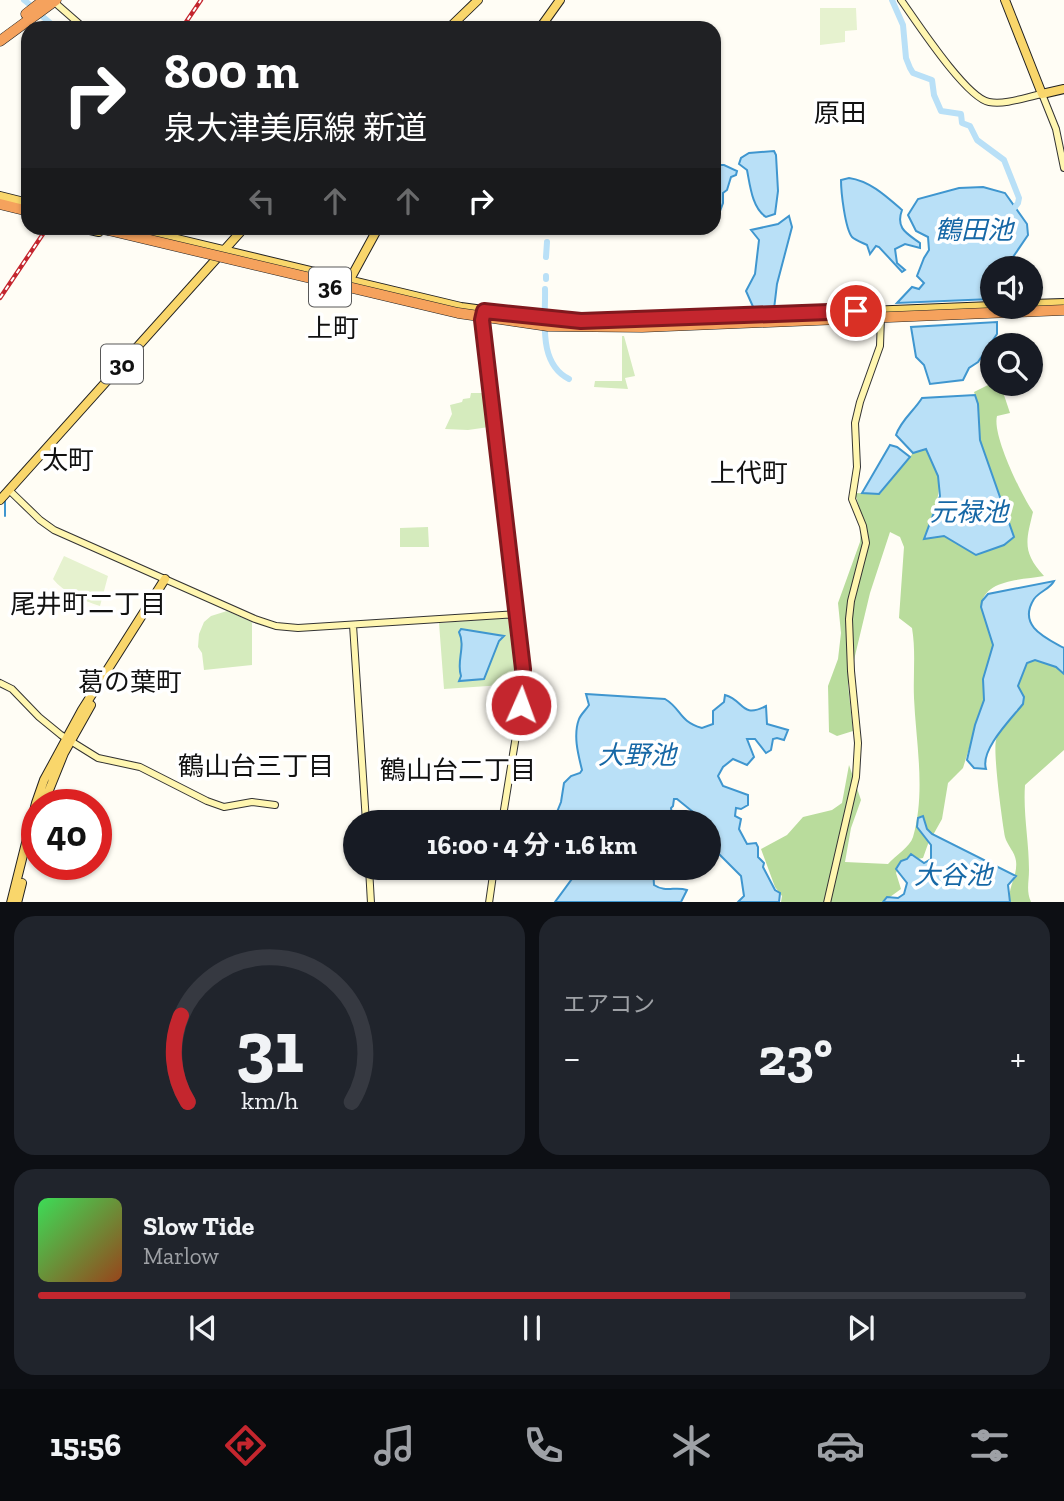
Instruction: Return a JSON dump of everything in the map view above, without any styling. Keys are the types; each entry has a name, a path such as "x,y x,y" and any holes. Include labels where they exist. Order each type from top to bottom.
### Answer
{"highway":[{"path":"0,34 51,0"},
{"path":"25,21 51,0"},
{"path":"0,41 21,24"},
{"path":"0,202 21,207"},
{"path":"129,235 446,311 548,326 642,327 1064,308"}],"main road":[{"path":"456,21 478,0"},
{"path":"546,21 562,0"},
{"path":"549,21 562,0"},
{"path":"1005,0 1042,94 1064,89"},
{"name":"36","path":"126,235 215,260 342,290 546,329 639,330 881,321 1064,308"},
{"name":"36","path":"161,235 483,316 640,320 980,306"},
{"name":"30","path":"0,500 238,235"},
{"path":"342,290 370,235"},
{"path":"347,280 375,235"},
{"path":"1043,305 1064,308"},
{"path":"41,789 68,740 167,580"},
{"path":"49,789 68,740"},
{"path":"11,902 21,869"},
{"path":"17,902 21,880"}],"street":[{"path":"51,0 76,21"},
{"path":"901,0 965,86 980,100 1001,103 1042,94 1059,138 1064,168"},
{"path":"827,902 856,777 859,743 851,671 849,620 851,601 866,543 863,526 852,499 856,467 855,423 880,346 880,310"},
{"path":"483,316 523,669 522,696 504,810"},
{"path":"9,491 54,530 276,626 298,628 516,614"},
{"path":"353,625 365,810"},
{"path":"0,683 12,689 39,717 68,740 98,758 140,767 224,807 252,802 275,805"},
{"path":"370,880 371,902"},
{"path":"489,902 492,880"}],"green space":[{"path":"820,8 856,8 857,30 845,31 845,42 820,45"},
{"path":"622,336 635,376 625,378 628,389 594,387 595,381 622,381"},
{"path":"980,389 980,396 1004,396 1010,413 997,416 999,436 1015,479 1033,512 1029,531 1029,553 1044,576 1005,582 989,591 983,598 981,607 993,645 983,679 984,700 963,768 948,783 942,819 923,858 901,862 896,873 901,889 883,902 781,902 782,896 775,887 761,849 787,835 803,817 832,810 842,803 849,765 861,800 851,828 845,862 888,864 906,848 913,837 920,785 914,698 914,646 912,628 899,618 904,547 900,537 890,532 870,593 848,685 853,731 837,736 829,732 828,686 838,659 841,633 838,603 860,542 862,517 855,493 880,494 913,453 926,449 938,478 938,495 928,524 959,544 1014,536 980,439 978,404 974,392"},
{"path":"471,393 486,393 489,427 445,429 452,414 450,405 470,398"},
{"path":"428,527 429,547 400,547 400,528"},
{"path":"64,556 108,576 100,606 68,592 53,579"},
{"path":"227,611 252,622 252,665 204,670 202,653 198,647 199,634 204,622 211,616"},
{"path":"508,618 512,623 517,684 444,689 439,623"},
{"path":"1035,660 1056,667 1064,674 1064,750 1025,785 1028,890 1031,902 1010,902 1016,861 1005,837 995,747 1001,730 1022,705 1023,697 1018,686 1020,678 1025,666"}],"water":[{"path":"774,151 778,191 775,214 766,217 755,202 747,170 739,164 741,158 749,153"},
{"path":"721,165 737,171 723,193 721,208"},
{"path":"849,178 871,186 902,210 901,226 920,243 920,248 905,244 895,249 897,263 905,270 902,272 879,247 876,246 870,254 867,245 852,237 845,218 841,186 841,180"},
{"name":"鶴田池","path":"983,187 1005,193 1027,224 1028,235 1014,256 980,256 980,300 897,303 912,287 919,289 924,283 917,276 929,250 928,237 916,231 908,215 918,199 959,188"},
{"path":"789,216 792,227 777,284 774,309 754,309 746,291 755,274 759,240 751,230 778,224"},
{"path":"997,322 997,333 980,333 980,359 969,368 963,380 930,384 924,365 916,357 911,327"},
{"name":"元禄池","path":"975,395 980,440 1014,537 1004,545 976,555 944,536 924,539 940,496 938,476 926,449 913,453 896,435 922,398"},
{"path":"890,445 910,457 879,494 862,493"},
{"path":"1054,581 1034,599 1029,617 1036,630 1064,648 1064,674 1056,667 1035,660 1027,663 1018,686 1024,697 1023,704 992,744 985,761 986,769 974,768 967,760 984,700 983,679 993,645 981,607 982,601 988,594"},
{"path":"461,629 504,636 499,641 484,679 459,681"},
{"name":"大野池","path":"586,694 665,699 688,722 702,728 713,724 713,711 724,702 725,695 747,710 766,706 767,724 788,730 784,740 773,739 771,750 766,753 755,739 747,739 754,757 747,765 733,759 723,767 718,776 723,786 748,795 748,805 741,809 736,808 735,816 741,819 739,829 747,844 756,843 758,857 764,863 763,867 775,890 780,893 779,902 738,902 744,896 741,876 721,856 721,810 691,810 674,799 671,810 558,810 564,783 582,770 576,731 579,719 589,705"},
{"name":"大谷池","path":"923,816 927,829 932,834 1016,876 1008,885 1010,902 883,902 887,897 898,898 904,894 907,883 896,869 901,861 911,854 924,863 931,859 931,845 917,827 918,818"},
{"path":"571,880 654,880 654,885 663,889 687,890 681,902 555,902"}],"waterway":[{"path":"24,0 29,4"},
{"path":"892,0 903,25 906,58 910,68 913,73 932,80 934,95 941,111 961,114 962,123 970,126 977,140 1004,160 1019,198 1015,207"},
{"path":"42,16 48,21"},
{"path":"546,257 547,242"},
{"path":"545,289 545,339 548,351 559,372 569,379"},
{"path":"5,500 5,516"}],"railway":[{"path":"187,21 201,0"},
{"path":"0,298 42,235"}],"district":[{"name":"原田","path":"840,113"},
{"name":"上町","path":"333,328"},
{"name":"太町","path":"68,460"},
{"name":"上代町","path":"749,473"},
{"name":"尾井町二丁目","path":"88,604"},
{"name":"葛の葉町","path":"130,682"},
{"name":"鶴山台三丁目","path":"256,766"},
{"name":"鶴山台二丁目","path":"458,770"}],"route":[{"path":"521,705 523,669 482,320 484,311 581,321 856,311"}]}
